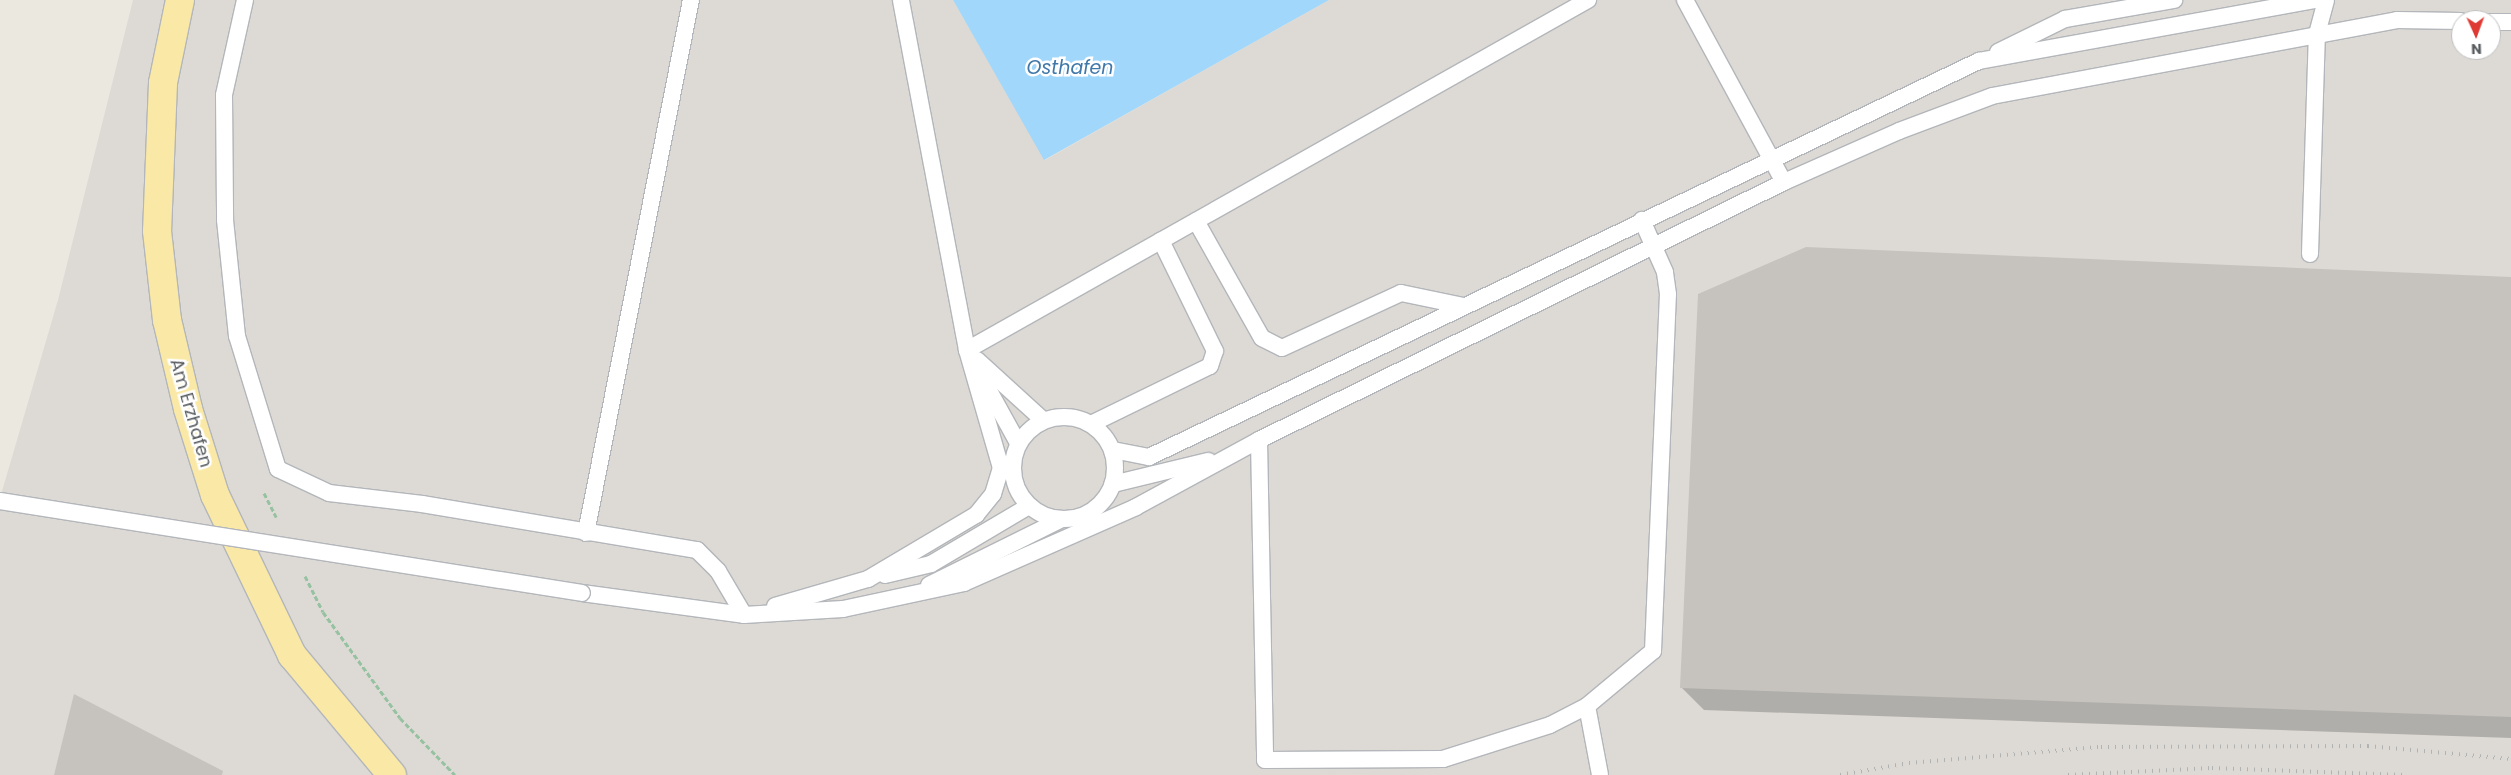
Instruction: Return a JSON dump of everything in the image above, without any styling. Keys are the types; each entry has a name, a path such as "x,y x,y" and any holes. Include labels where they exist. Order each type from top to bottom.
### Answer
{"main road":[{"name":"Am Erzhafen","path":"180,0 163,83 157,231 167,320 188,409 215,495 292,655 392,775"}],"lane":[{"path":"245,0 224,95 225,220 237,336 278,469 328,493 422,504 697,550 718,571 744,615"},
{"path":"586,532 691,0"},
{"path":"868,580 976,515 993,494 1001,468 966,350 901,0"},
{"path":"966,350 1588,0"},
{"path":"1685,0 1784,182"},
{"path":"1060,520 1029,506 1012,476 1018,443 1043,420 1059,416 1091,424 1113,450 1149,457 1770,157 1979,61 2065,19 2174,0"},
{"path":"1979,61 2314,0"},
{"path":"2310,254 2316,34 2326,0"},
{"path":"0,501 582,593 744,615 843,609 964,583 1047,548 1136,507 1259,440 1784,182 1992,96 2397,20 2451,21"},
{"path":"1259,440 1265,760 1443,760 1550,725 1588,706 1653,651 1668,294 1655,246 1642,220"},
{"path":"1196,221 1262,338 1282,348 1401,293 1464,306"},
{"path":"1091,424 1210,366 1215,350 1161,241"},
{"path":"966,350 1043,420"},
{"path":"966,350 1018,443"},
{"path":"904,597 1060,520 1093,511 1113,484 1113,450"},
{"path":"1113,484 1230,455"},
{"path":"744,615 931,564 1029,506"},
{"path":"1588,706 1600,775"}],"shaded area":[{"path":"133,0 953,0 1045,160 1329,0 2511,0 2511,775 0,775 0,498 58,300"}],"water":[{"name":"Osthafen","path":"953,0 1329,0 1044,160"}],"building":[{"path":"1806,247 2511,277 2511,717 1680,688 1698,294"},
{"path":"74,694 223,771 222,775 54,775"}],"railway":[{"path":"1840,775 1909,763 2101,747 2368,746 2511,759"},
{"path":"2068,775 2212,768 2405,775"}]}
